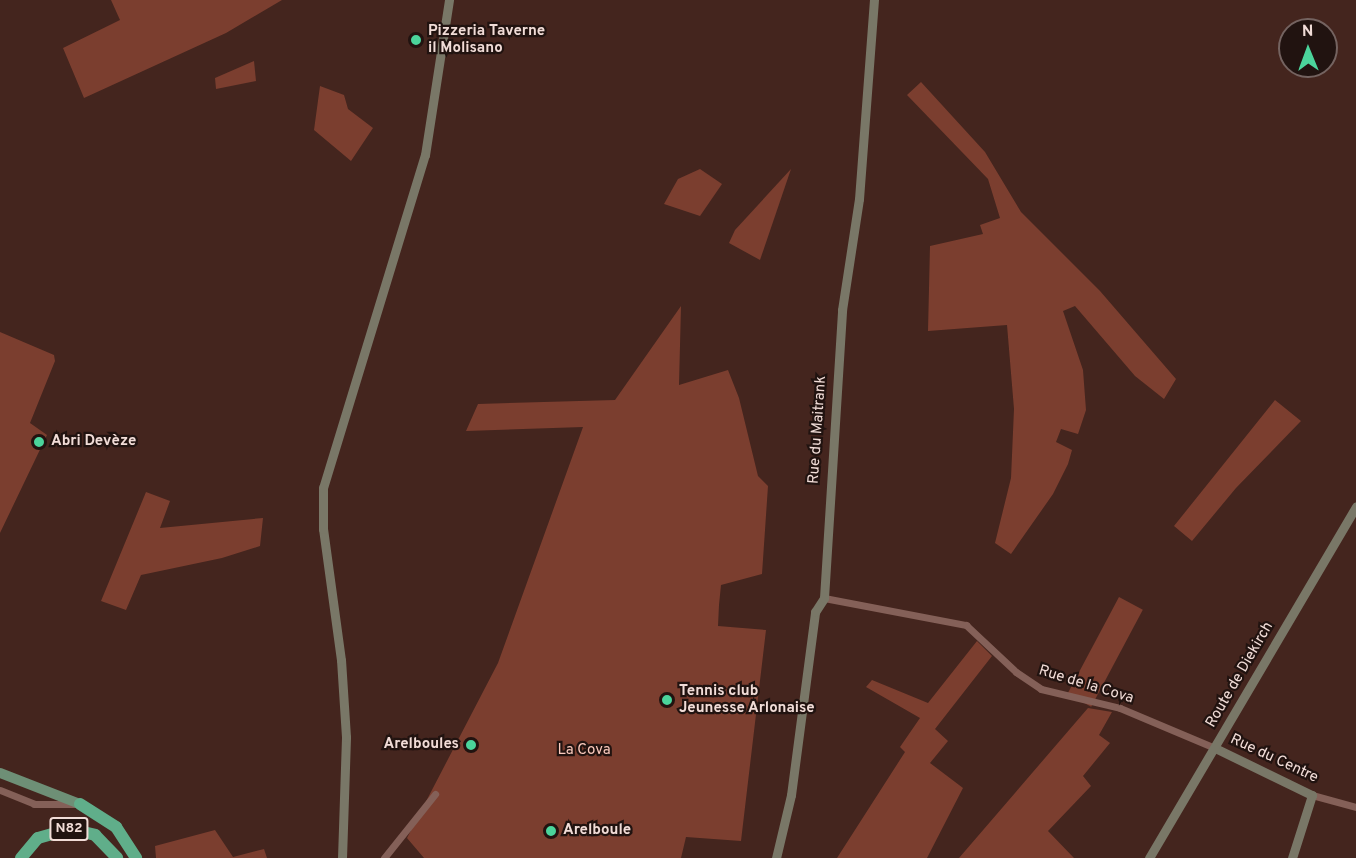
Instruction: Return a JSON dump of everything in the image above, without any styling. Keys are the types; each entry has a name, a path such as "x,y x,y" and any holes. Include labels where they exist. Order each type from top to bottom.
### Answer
{"highway":[{"name":"N82","path":"80,804 116,826 136,858"},
{"name":"N82","path":"21,858 38,838 70,829 94,835 117,858"}],"main road":[{"name":"N82","path":"0,773 80,804"}],"street":[{"path":"342,858 346,737 341,660 322,529 323,488 425,155 449,0"},
{"name":"Rue du Maitrank","path":"776,858 791,795 815,612 824,598 842,310 859,199 874,0"},
{"name":"Route de Diekirch","path":"1149,858 1356,506"},
{"name":"Rue de la Cova","path":"824,598 966,625 1016,672 1041,689 1120,708 1215,748"},
{"name":"Rue du Centre","path":"1215,748 1312,795 1356,807"},
{"path":"0,790 34,804 80,804"},
{"path":"384,858 435,794"},
{"path":"1292,858 1312,795"}],"green space":[{"path":"111,0 282,0 226,33 84,98 63,48 120,20"},
{"path":"254,61 256,81 216,89 215,78"},
{"path":"921,82 985,152 1021,212 1100,291 1176,379 1164,399 1135,376 1075,306 1063,311 1083,370 1086,410 1078,434 1061,429 1056,442 1072,450 1068,464 1053,494 1011,554 995,543 1011,478 1014,409 1007,325 928,331 930,246 983,234 980,225 1000,218 988,179 907,95"},
{"path":"320,86 344,95 348,109 373,128 351,161 314,130"},
{"path":"700,169 722,184 700,216 664,204 678,179"},
{"path":"791,169 760,260 729,243 735,230"},
{"name":"La Cova","path":"681,306 679,385 728,370 739,398 758,476 768,486 762,574 721,585 719,605 718,626 766,630 741,841 686,837 681,858 424,858 407,838 498,663 583,427 466,431 478,404 615,400"},
{"path":"0,332 54,355 55,361 30,423 47,435 0,533"},
{"path":"1275,400 1301,421 1236,488 1192,541 1174,526"},
{"path":"146,492 170,501 160,528 263,518 260,546 222,558 141,575 126,610 101,601"},
{"path":"1119,597 1143,610 1091,707 1067,694"},
{"path":"977,641 992,656 935,729 948,741 930,763 963,788 927,858 837,858 905,752 900,747 920,718 866,687 872,680 928,703"},
{"path":"1088,708 1112,712 1099,735 1110,743 1083,776 1091,786 1048,831 1074,858 959,858"},
{"path":"215,830 233,857 264,849 267,858 156,858 155,846"}],"place":[{"name":"Pizzeria Taverne il Molisano","path":"416,40"},
{"name":"Abri Devèze","path":"39,442"},
{"name":"Tennis club Jeunesse Arlonaise","path":"667,700"},
{"name":"Arelboules","path":"471,745"},
{"name":"Arelboule","path":"551,831"}]}
